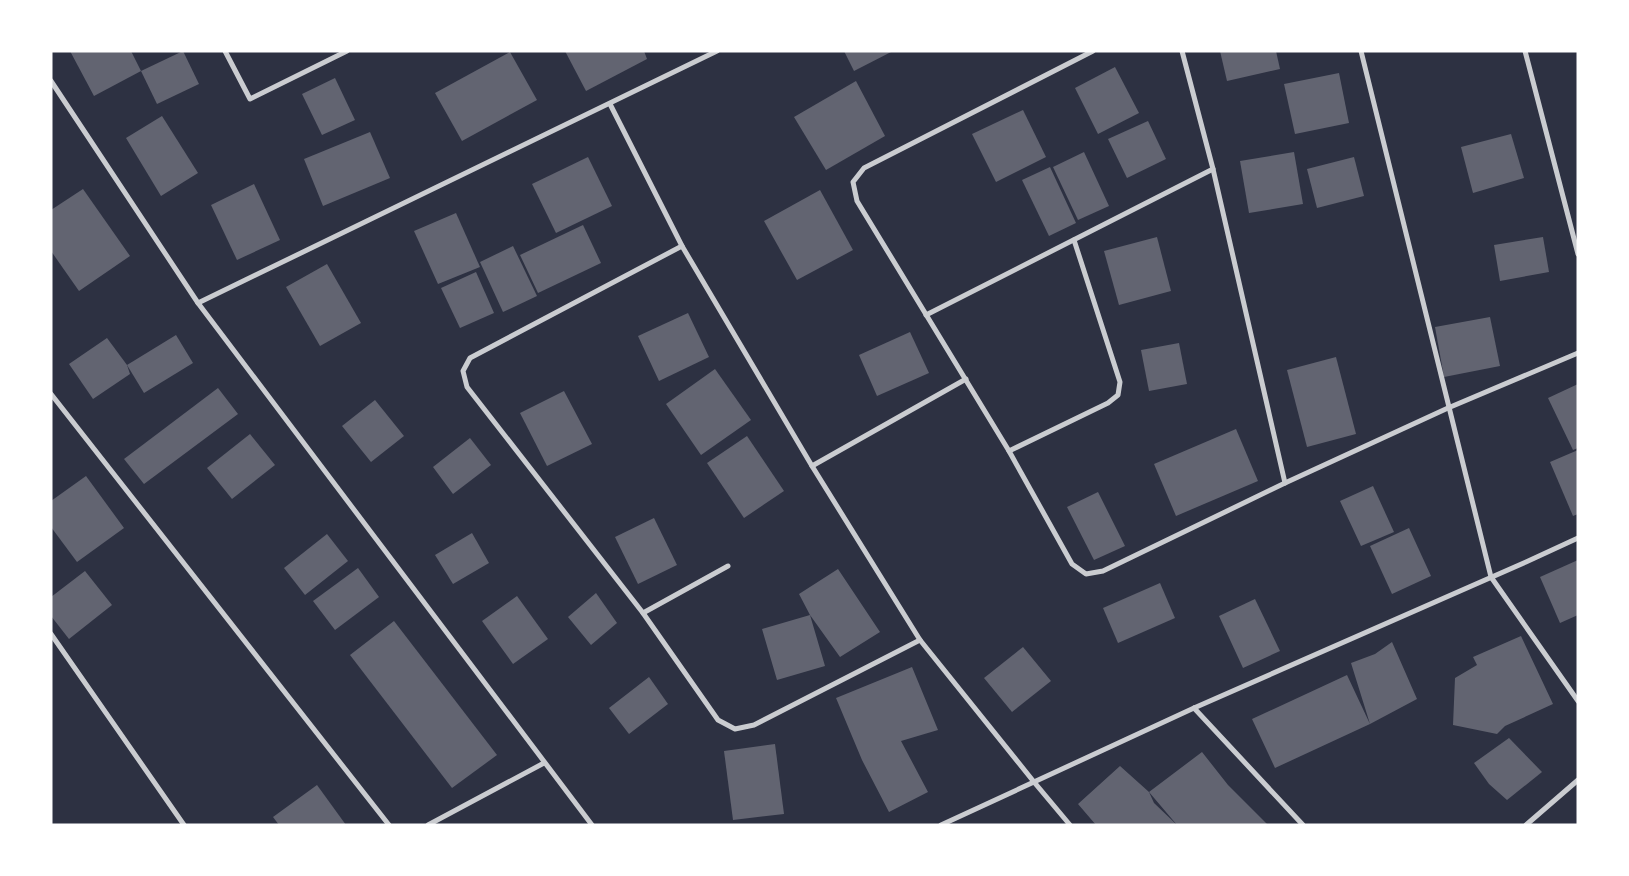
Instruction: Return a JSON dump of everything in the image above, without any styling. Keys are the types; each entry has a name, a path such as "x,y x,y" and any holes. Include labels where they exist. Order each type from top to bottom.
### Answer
{"street":[{"path":"225,51 250,99 347,51"},
{"path":"198,303 717,51"},
{"path":"1093,51 864,168 853,182 857,201 1009,451 1072,564 1086,574 1103,571 1285,483 1448,408 1578,353"},
{"path":"1182,51 1213,169 1285,483"},
{"path":"1361,51 1491,578 1578,701"},
{"path":"1525,51 1578,254"},
{"path":"51,81 198,303 592,825"},
{"path":"610,104 682,246 812,466 920,640 1070,825"},
{"path":"926,315 1213,169"},
{"path":"1009,451 1108,403 1118,395 1120,382 1074,240"},
{"path":"682,246 470,358 463,371 467,387 643,613 718,720 735,729 754,725 920,640"},
{"path":"812,466 966,379"},
{"path":"51,394 389,825"},
{"path":"941,825 1194,708 1578,538"},
{"path":"643,613 728,566"},
{"path":"51,634 184,825"},
{"path":"1194,708 1303,825"},
{"path":"428,825 544,763"},
{"path":"1526,825 1578,780"}],"building":[{"path":"70,51 131,51 141,71 94,96"},
{"path":"183,51 199,84 157,104 141,71"},
{"path":"565,51 644,51 647,59 586,91"},
{"path":"844,51 893,51 854,71"},
{"path":"1220,51 1276,51 1280,69 1227,81"},
{"path":"510,52 537,100 462,141 435,93"},
{"path":"1115,67 1139,113 1098,134 1075,88"},
{"path":"1339,73 1349,123 1295,134 1284,84"},
{"path":"335,78 355,120 322,135 302,94"},
{"path":"856,81 885,136 826,170 794,117"},
{"path":"1023,110 1046,157 996,182 972,134"},
{"path":"162,116 198,173 161,196 126,138"},
{"path":"1148,121 1166,159 1127,178 1108,139"},
{"path":"370,132 390,178 323,206 304,159"},
{"path":"1511,134 1524,178 1473,193 1461,147"},
{"path":"1084,152 1109,206 1078,220 1053,167"},
{"path":"1294,152 1303,204 1249,213 1240,161"},
{"path":"588,157 612,206 556,233 532,184"},
{"path":"1354,157 1364,196 1317,208 1307,169"},
{"path":"1050,167 1076,223 1049,236 1022,180"},
{"path":"254,184 280,240 237,260 211,205"},
{"path":"83,189 130,256 79,291 51,251 51,210"},
{"path":"820,190 853,250 797,280 764,221"},
{"path":"456,213 480,267 438,284 414,231"},
{"path":"583,225 601,263 538,293 520,255"},
{"path":"1157,237 1171,291 1119,305 1104,251"},
{"path":"1543,237 1549,272 1500,281 1494,245"},
{"path":"513,246 537,296 503,312 480,262"},
{"path":"327,264 361,323 320,346 286,287"},
{"path":"476,272 494,313 460,328 441,288"},
{"path":"688,313 709,357 659,381 638,336"},
{"path":"1490,317 1500,366 1444,377 1435,327"},
{"path":"910,332 929,373 877,396 859,355"},
{"path":"176,335 193,363 144,393 127,365"},
{"path":"107,338 127,365 130,374 93,399 69,364"},
{"path":"1179,343 1187,384 1149,391 1141,350"},
{"path":"1336,357 1356,434 1307,447 1287,370"},
{"path":"715,369 751,420 701,455 666,404"},
{"path":"1578,384 1578,448 1573,450 1548,398"},
{"path":"218,388 238,414 144,484 124,459"},
{"path":"564,391 592,444 547,466 520,413"},
{"path":"375,400 404,436 371,462 342,426"},
{"path":"1236,429 1258,481 1176,516 1154,464"},
{"path":"250,434 275,465 232,499 207,468"},
{"path":"747,436 784,491 744,518 707,463"},
{"path":"470,438 491,465 453,494 433,467"},
{"path":"1578,450 1578,514 1573,516 1550,462"},
{"path":"86,476 124,528 77,562 51,527 51,501"},
{"path":"1373,486 1394,532 1361,546 1340,501"},
{"path":"1098,492 1125,546 1094,560 1067,507"},
{"path":"654,518 677,565 638,584 615,537"},
{"path":"1409,528 1431,576 1392,594 1370,546"},
{"path":"472,533 489,563 453,584 435,555"},
{"path":"327,534 348,561 305,595 284,568"},
{"path":"1578,560 1578,615 1560,623 1540,577"},
{"path":"358,568 379,597 335,630 313,601"},
{"path":"838,569 880,632 840,657 810,615 799,594"},
{"path":"85,571 112,605 69,639 51,616 51,597"},
{"path":"1160,583 1175,618 1118,643 1103,608"},
{"path":"596,593 617,623 591,645 568,617"},
{"path":"517,596 548,639 513,664 482,621"},
{"path":"1255,599 1280,651 1243,668 1219,616"},
{"path":"810,615 825,666 777,680 762,629"},
{"path":"394,621 497,755 452,788 350,655"},
{"path":"1521,636 1553,704 1505,726 1497,734 1453,725 1455,678 1477,665 1473,657"},
{"path":"1392,642 1417,699 1370,724 1351,663 1375,654"},
{"path":"1023,647 1051,681 1012,712 984,678"},
{"path":"912,667 938,730 901,741 928,792 889,812 862,760 836,698"},
{"path":"1347,675 1370,724 1275,768 1252,719"},
{"path":"649,677 668,704 629,734 609,708"},
{"path":"1509,738 1542,772 1507,800 1489,784 1474,763"},
{"path":"775,744 784,814 733,820 724,751"},
{"path":"1202,752 1228,785 1268,825 1177,825 1149,792"},
{"path":"1120,766 1149,792 1154,803 1177,825 1096,825 1078,804"},
{"path":"317,785 346,825 279,825 273,817"}]}
